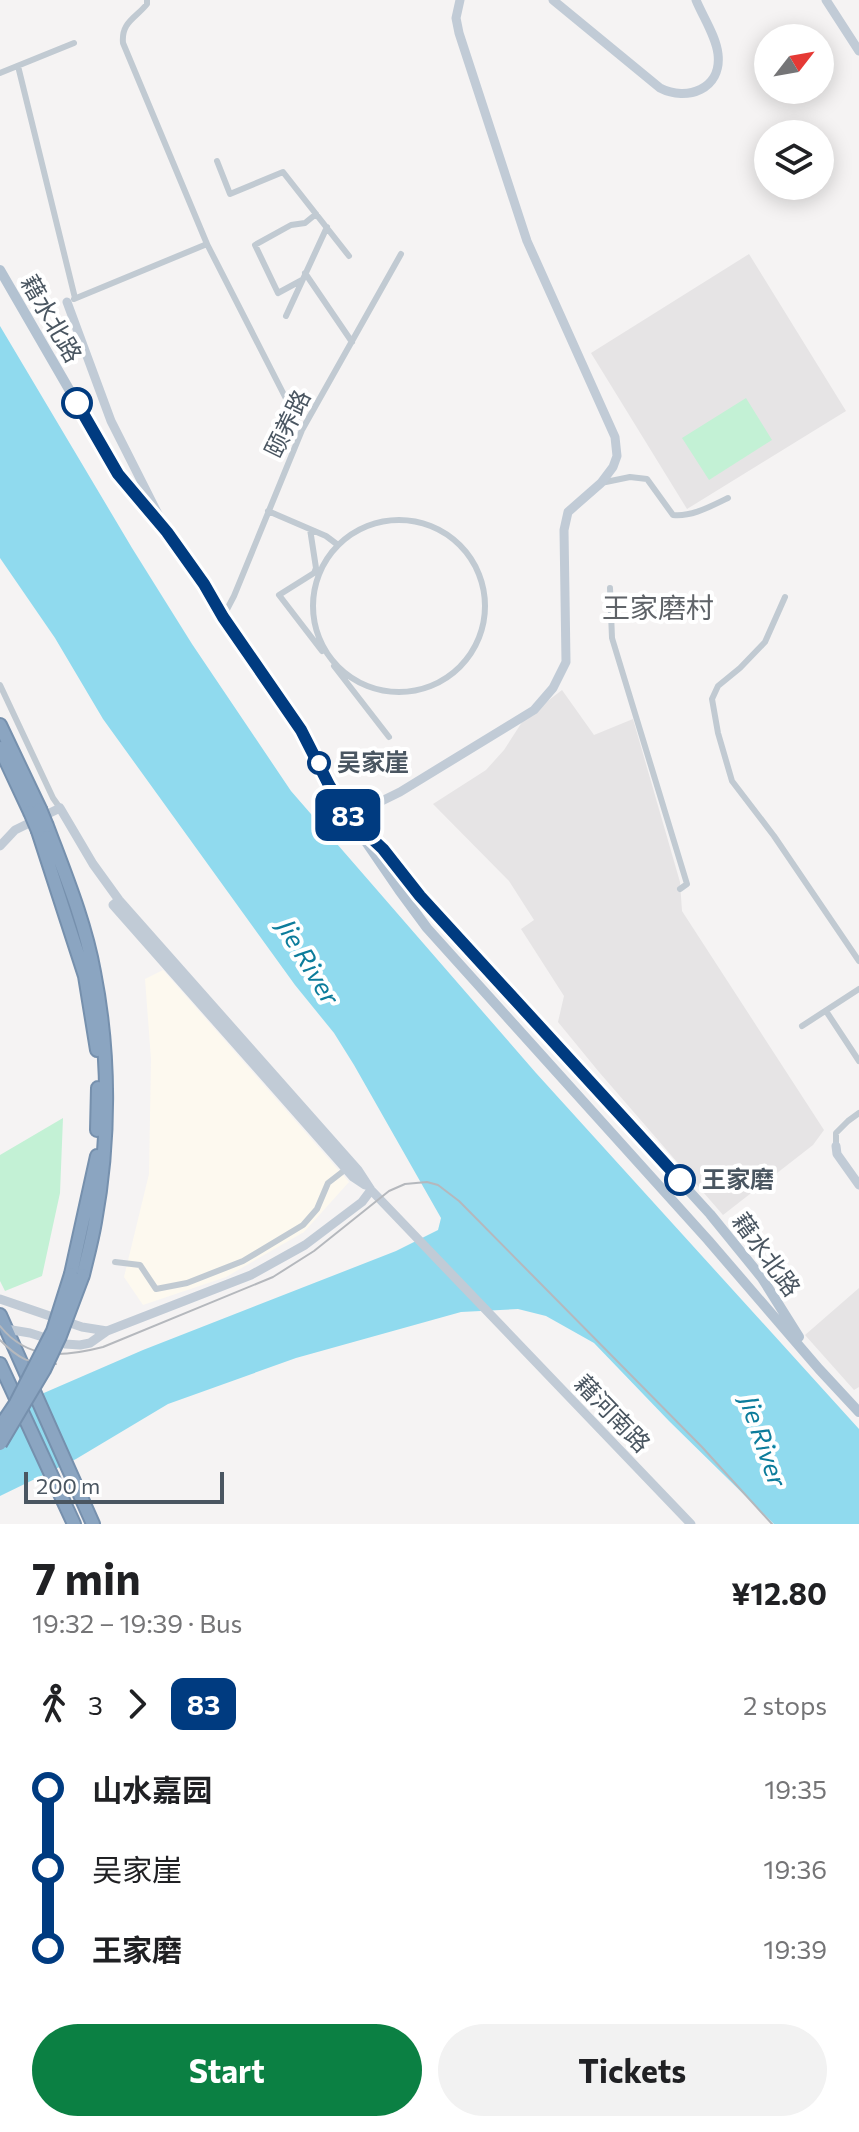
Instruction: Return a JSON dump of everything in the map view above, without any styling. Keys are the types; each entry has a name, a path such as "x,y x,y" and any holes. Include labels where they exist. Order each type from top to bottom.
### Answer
{"highway":[{"path":"0,725 42,829 85,958 98,1058 97,1156 77,1275 60,1336 44,1370 0,1444"},
{"path":"0,748 35,811"},
{"path":"0,1427 16,1403 53,1331 77,1275"},
{"path":"0,1315 93,1524"},
{"path":"0,1364 6,1387 74,1524"}],"main road":[{"path":"349,817 400,792 534,710 553,688 566,662 564,530 568,512 601,483 617,456 615,437 527,241 459,33 456,18 460,0"},
{"path":"553,0 660,88 671,94 683,95 705,87 713,79 717,68 716,45 696,0"},
{"path":"826,0 859,51"},
{"name":"藉水北路","path":"0,270 118,474 167,532 204,584 223,617 301,730 349,817 427,928 859,1412"},
{"name":"藉水北路","path":"0,279 113,477 204,584"},
{"path":"71,300 111,421 167,532"},
{"path":"0,844 15,830 60,808 93,864 119,900 358,1170 371,1190"},
{"name":"藉水北路","path":"349,817 383,849 420,896 710,1214 762,1278 819,1369"},
{"path":"119,900 113,905 346,1169 371,1190"},
{"path":"836,1146 837,1154 859,1185"},
{"path":"6,1329 65,1344 90,1343 107,1331 251,1275 305,1245 362,1202 371,1190"},
{"name":"藉河南路","path":"371,1190 691,1524"},
{"path":"0,1299 82,1327 107,1331"}],"street":[{"path":"147,0 139,14 127,22 123,43 207,244 302,430"},
{"path":"0,73 74,43"},
{"path":"18,66 71,300 207,244"},
{"path":"217,161 230,194 283,172 349,256"},
{"path":"304,277 278,293 255,245 291,225 305,223 316,214"},
{"path":"286,316 327,227"},
{"name":"颐养路","path":"223,617 302,430 401,254"},
{"path":"304,277 352,342"},
{"path":"601,483 630,477 647,479 673,515 683,516 728,498"},
{"path":"268,511 326,536 338,545"},
{"path":"400,520 436,528 459,544 476,567 485,603 479,639 457,670 443,681 426,688 398,692 371,687 339,667 323,645 313,609 320,572 338,545 364,527 382,521 400,520"},
{"path":"310,529 316,568 314,573 279,595 389,737"},
{"path":"610,588 612,638 687,884 680,889"},
{"path":"785,597 765,642 718,686 712,699 718,733 732,781 774,836 859,961"},
{"path":"0,685 60,808"},
{"path":"802,1026 859,989"},
{"path":"826,1011 859,1061"},
{"path":"836,1146 836,1133 859,1113"},
{"path":"115,1262 140,1265 156,1289 187,1283 243,1261 303,1225 317,1209 328,1183 346,1169"}],"shaded area":[{"path":"749,254 846,411 687,509 591,353"},
{"path":"562,690 594,735 633,719 680,882 682,911 824,1130 813,1145 723,1215 558,1022 564,996 521,929 534,920 509,881 433,804 486,770 504,750 524,719"},
{"path":"163,970 349,1182 304,1232 226,1277 143,1305 124,1277 149,1174 151,1059 145,979"},
{"path":"859,1288 859,1387 854,1390 805,1335"}],"green space":[{"path":"746,398 772,440 709,480 682,438"},
{"path":"63,1118 60,1193 42,1276 5,1291 0,1281 0,1155"}],"water":[{"name":"Jie River","path":"0,326 192,644 291,791 536,1073 859,1429 859,1524 774,1524 594,1343 546,1316 518,1309 461,1312 296,1358 168,1404 76,1459 0,1496 0,1412 143,1350 396,1251 438,1230 441,1218 334,1033 295,985 103,719 55,638 0,558"}],"tram line":[{"path":"0,1326 22,1345 35,1351 61,1354 103,1347 273,1277 314,1251 389,1191 405,1184 427,1182 438,1185 459,1201 702,1447 772,1524"},
{"path":"0,1340 25,1359 56,1364"}],"bus line":[{"name":"83","path":"77,403 118,474 167,532 301,730 349,817 383,849 420,896 680,1180"}],"place":[{"name":"吴家崖","path":"319,763"},
{"name":"王家磨","path":"680,1180"}],"district":[{"name":"王家磨村","path":"658,608"}]}
